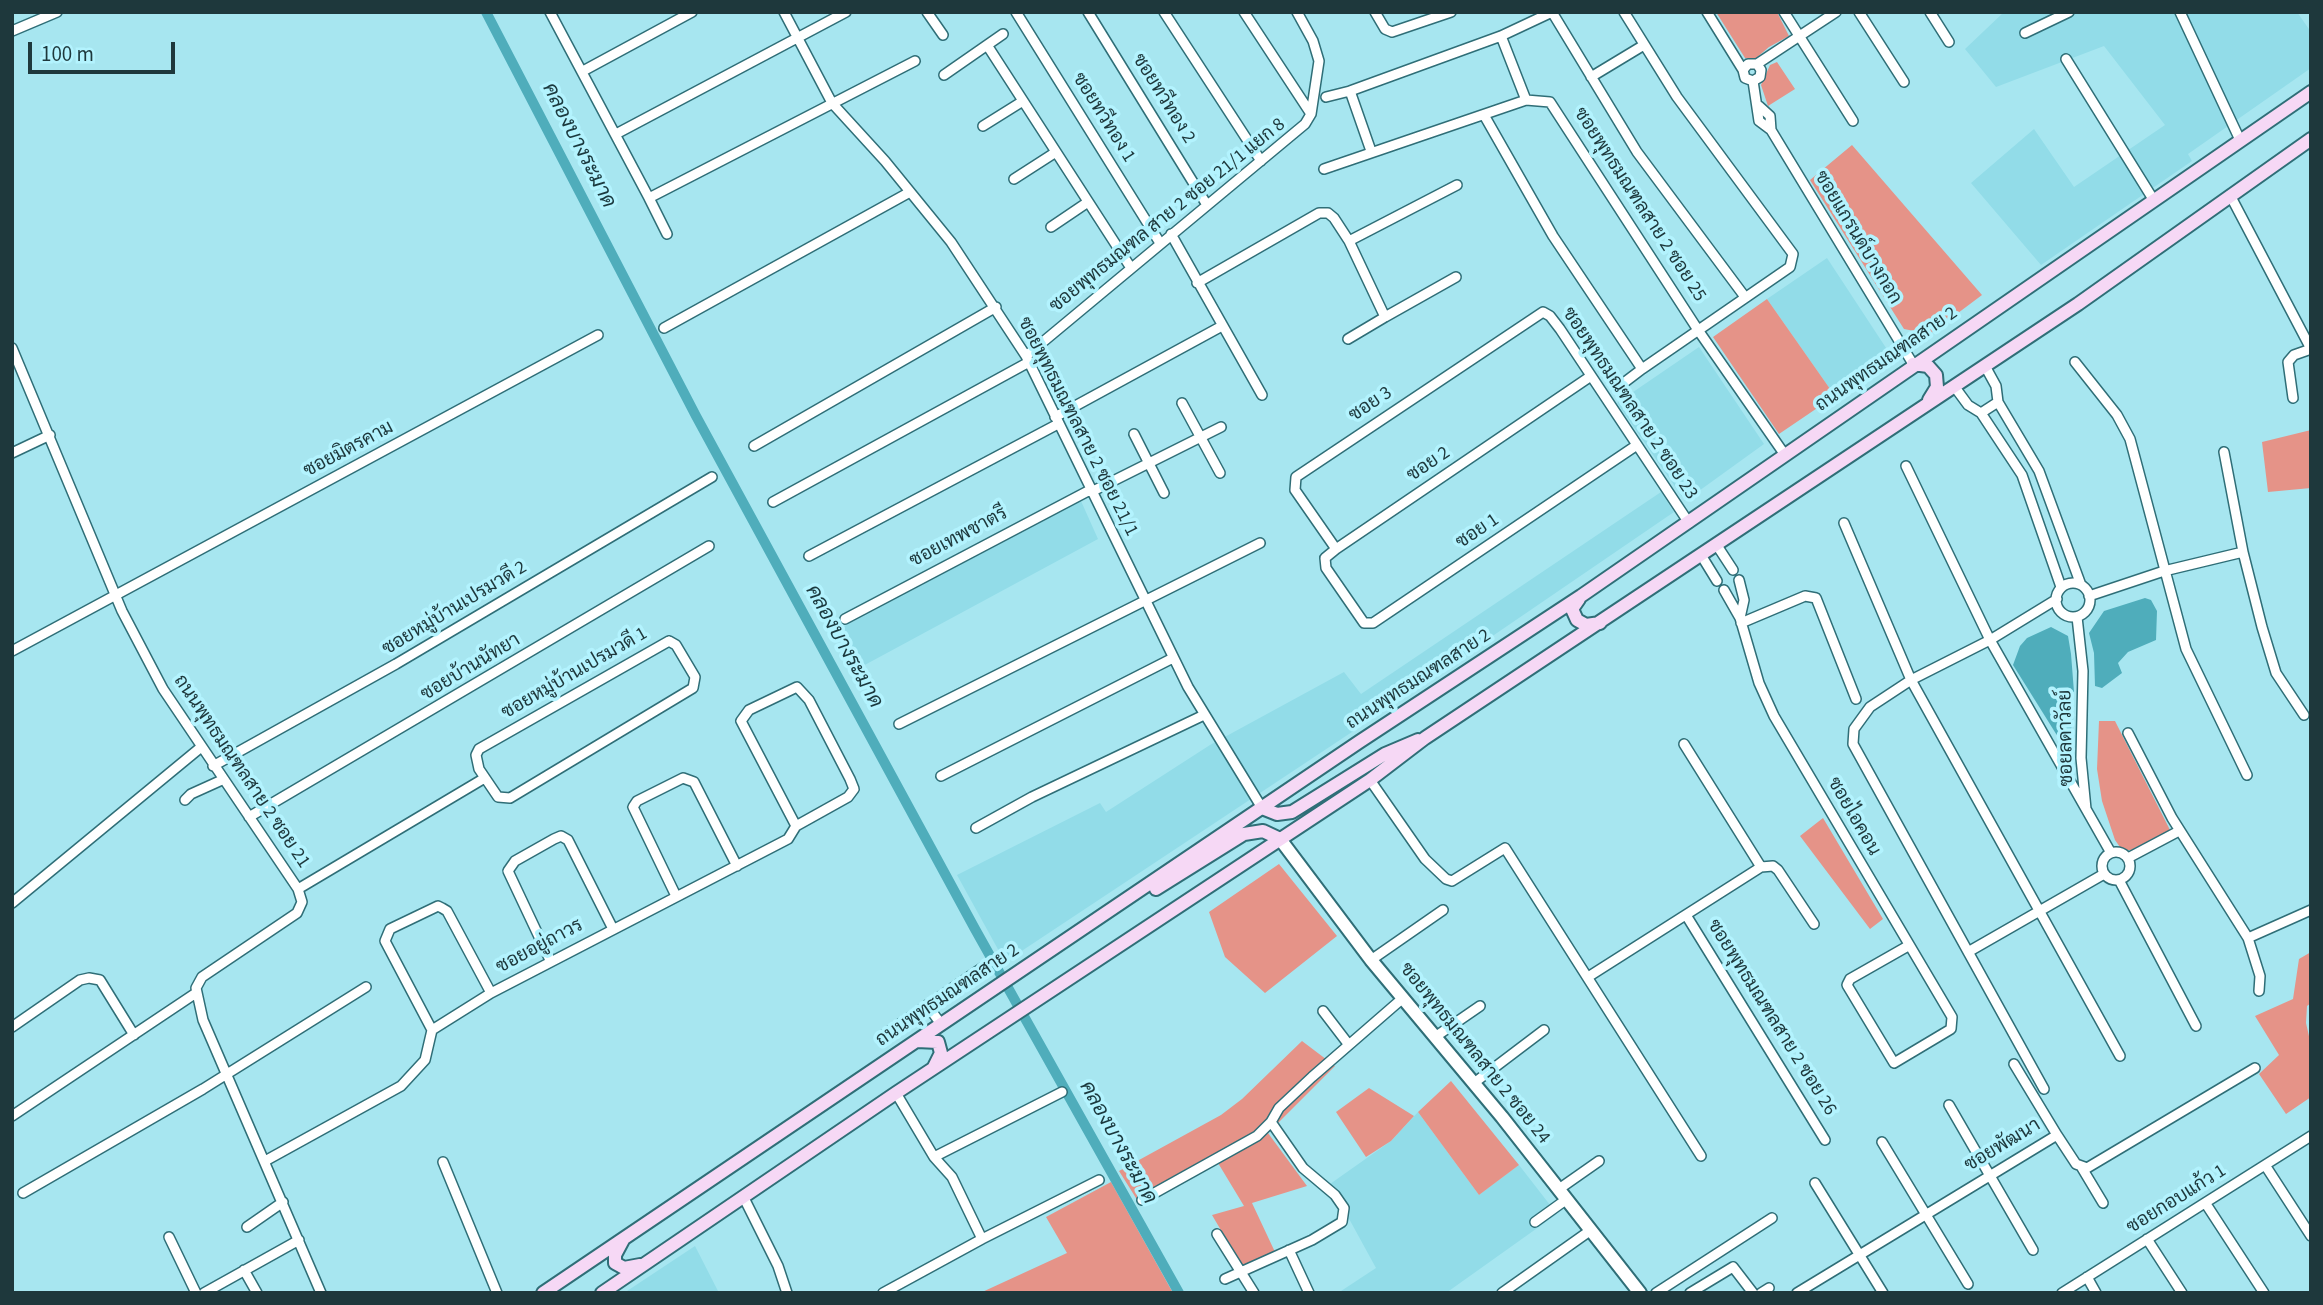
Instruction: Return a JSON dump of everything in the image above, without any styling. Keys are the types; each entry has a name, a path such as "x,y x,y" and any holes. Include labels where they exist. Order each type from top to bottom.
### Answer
{"main road":[{"name":"ถนนพุทธมณฑลสาย 2","path":"543,1293 1689,523 1913,364 2311,92"},
{"path":"602,1293 896,1093 1370,780 1424,737 1602,622 1985,366 2311,139"},
{"path":"1913,364 1928,366 1936,375 1937,387 1928,402"},
{"path":"1581,596 1572,609 1577,620 1586,625 1602,622"},
{"path":"1262,808 1277,814 1292,812 1385,754 1424,737"},
{"path":"1123,902 1143,896 1244,834 1263,831 1280,839"},
{"path":"917,1041 933,1040 941,1047 933,1069"},
{"path":"624,1237 615,1255 615,1263 624,1268 644,1265"}],"street":[{"path":"12,31 57,12"},
{"path":"551,12 667,234"},
{"path":"583,71 692,12"},
{"name":"ซอยพุทธมณฑลสาย 2 ซอย 21/1","path":"784,12 832,103 910,192 967,263 996,307 1027,359 1173,658 1204,715 1262,808"},
{"path":"616,134 846,12"},
{"path":"927,12 943,34"},
{"name":"ซอยทวีทอง 1","path":"1016,12 1160,243"},
{"name":"ซอยทวีทอง 2","path":"1088,12 1207,205"},
{"path":"1164,12 1261,161"},
{"path":"1244,12 1311,114"},
{"name":"ซอยพุทธมณฑล สาย 2 ซอย 21/1 แยก 8","path":"773,502 1027,359 1160,243 1301,128 1311,114 1319,61 1313,41 1297,12"},
{"path":"1375,12 1385,29 1392,32 1451,12"},
{"path":"1617,388 1790,267 1793,254 1677,97 1624,12"},
{"name":"ซอยแกรนด์บางกอก","path":"1707,12 1744,70 1745,78 1753,81"},
{"path":"1784,12 1853,121"},
{"path":"1744,70 1748,64 1757,64 1836,12"},
{"path":"1859,12 1904,82"},
{"path":"1930,12 1949,42"},
{"path":"2025,33 2069,12"},
{"path":"2180,12 2240,140"},
{"path":"1326,97 1501,36 1551,13 1669,198 1745,297"},
{"path":"944,75 1003,34"},
{"path":"1324,169 1526,100 1501,36"},
{"path":"987,45 1131,268"},
{"path":"1591,77 1644,45"},
{"path":"2066,59 2153,199"},
{"path":"649,198 915,61"},
{"name":"ซอยแกรนด์บางกอก","path":"1753,81 1762,73 1757,64"},
{"name":"ซอยแกรนด์บางกอก","path":"1753,81 1759,106 1770,116 1771,131 1913,364"},
{"path":"1350,90 1371,151"},
{"name":"ซอยพุทธมณฑลสาย 2 ซอย 25","path":"1526,100 1542,99 1557,110 1698,330 1785,455"},
{"path":"983,126 1023,101"},
{"path":"1484,114 1560,247 1643,369"},
{"path":"1014,179 1056,152"},
{"path":"1349,242 1457,186"},
{"path":"664,328 910,192"},
{"path":"2230,195 2311,349 2294,355 2288,362 2293,398"},
{"path":"1051,227 1088,202"},
{"path":"1197,283 1320,213 1328,213 1349,242 1385,317"},
{"path":"1171,234 1262,395"},
{"path":"1348,339 1456,277"},
{"path":"754,446 996,307"},
{"name":"ซอยพุทธมณฑลสาย 2 ซอย 23","path":"1537,314 1543,312 1550,316 1689,523"},
{"name":"ซอย 3","path":"1336,549 1295,490 1296,477 1537,314"},
{"path":"809,556 1057,421 1222,326"},
{"name":"ซอยมิตรคาม","path":"12,651 598,335"},
{"name":"ถนนพุทธมณฑลสาย 2 ซอย 21","path":"12,348 116,596 163,689 298,889 302,902 297,913 202,977 196,993"},
{"path":"2075,362 2117,415 2130,439 2186,649 2247,775"},
{"path":"1954,386 1968,405 1981,413 2022,475 2061,587 2057,599 2059,610 2064,615 2077,617 2087,609 2089,596 2081,585 2039,471 1998,402 1996,386 1985,366"},
{"name":"ซอย 2","path":"1336,549 1591,376"},
{"path":"1981,413 1998,402"},
{"path":"1182,403 1220,473"},
{"name":"ซอยเทพชาตรี","path":"845,619 1091,491 1221,427"},
{"path":"1133,434 1164,493"},
{"path":"12,453 50,435"},
{"name":"ซอย 1","path":"1336,549 1325,558 1324,564 1364,623 1373,623 1637,445"},
{"path":"2224,452 2243,552 2276,673 2304,715"},
{"path":"1906,466 1990,640 2086,810"},
{"name":"ซอยหมู่บ้านเปรมวดี 2","path":"213,766 396,664 712,477"},
{"path":"1844,523 1911,680 2120,1056"},
{"path":"899,724 1260,543"},
{"path":"1716,544 1733,570"},
{"name":"ซอยบ้านนัทยา","path":"249,817 709,547"},
{"path":"2089,596 2164,571 2243,552"},
{"path":"1701,555 1717,581"},
{"name":"ซอยไอคอน","path":"1739,580 1744,600 1741,621"},
{"path":"2061,587 2074,583 2081,585"},
{"name":"ซอยไอคอน","path":"1724,590 1741,621 1759,683 1774,716 1952,1017 1951,1029 1894,1063 1847,991 1850,979 1908,946"},
{"path":"1741,621 1805,596 1816,598 1856,699"},
{"path":"2045,1090 1853,744 1854,729 1859,718 1911,680 1990,640 2057,599"},
{"name":"ซอยลดาวัลย์","path":"2077,617 2084,671 2081,758 2086,810 2111,853"},
{"name":"ซอยหมู่บ้านเปรมวดี 1","path":"670,641 676,645 695,677 695,685 689,691 510,798 498,797 483,779 477,761 479,749 657,645 670,641"},
{"path":"941,776 1173,658"},
{"name":"ซอยอยู่ถาวร","path":"432,1030 491,992 788,839 796,826 848,797 854,789 801,689 791,688 749,710 741,721 796,826"},
{"path":"976,828 1032,797 1204,715"},
{"path":"2128,733 2179,831 2248,939 2260,976 2259,991"},
{"path":"1684,744 1761,867 1773,866 1778,870 1814,923"},
{"path":"12,903 200,747"},
{"path":"676,896 632,812 637,801 683,778 694,782 737,866"},
{"path":"298,889 483,779"},
{"path":"185,800 191,794 222,780"},
{"path":"1370,780 1424,859 1446,879 1452,881 1505,848 1701,1156"},
{"path":"2128,858 2179,831"},
{"path":"551,960 508,871 515,861 554,839 561,836 568,840 613,929"},
{"name":"ซอยพุทธมณฑลสาย 2 ซอย 24","path":"1280,839 1371,960 1474,1083 1640,1293"},
{"path":"2104,874 2102,864 2111,853 2118,852 2128,858 2130,870 2119,880"},
{"name":"ซอยพุทธมณฑลสาย 2 ซอย 26","path":"1588,977 1761,867"},
{"path":"1968,952 2104,874"},
{"path":"2104,874 2119,880 2196,1026"},
{"path":"265,1161 401,1086 425,1060 432,1030 385,941 387,930 438,906 442,908 447,911 491,992"},
{"path":"1371,960 1443,910"},
{"path":"2248,939 2311,910"},
{"name":"ซอยพุทธมณฑลสาย 2 ซอย 26","path":"1686,915 1825,1140"},
{"path":"881,1037 985,966"},
{"path":"12,1027 80,980 89,978 100,980 134,1035"},
{"path":"23,1193 226,1073 366,986"},
{"path":"12,1116 196,993 203,1020 321,1293"},
{"path":"1142,1200 1257,1136 1271,1122 1279,1108 1403,998"},
{"path":"927,1005 941,1024"},
{"path":"1435,1037 1480,1006"},
{"path":"1323,1011 1349,1045"},
{"path":"1474,1083 1544,1030"},
{"path":"2014,1064 2057,1135"},
{"path":"2082,1168 2087,1168 2255,1068"},
{"path":"934,1157 1062,1092"},
{"path":"896,1093 934,1157 952,1177 982,1239"},
{"path":"1949,1105 2032,1250"},
{"path":"1225,1279 1342,1222 1345,1215 1335,1195 1303,1168 1271,1122"},
{"name":"ซอยพัฒนา","path":"1797,1293 2057,1135 2082,1168 2103,1203"},
{"name":"ซอยกอบแก้ว 1","path":"2062,1293 2311,1136"},
{"path":"1882,1142 1968,1284"},
{"path":"1535,1222 1599,1161"},
{"path":"443,1162 497,1293"},
{"path":"2265,1165 2311,1236"},
{"path":"883,1293 1099,1180"},
{"path":"1815,1183 1883,1293"},
{"path":"743,1196 778,1266 786,1293"},
{"path":"247,1227 283,1202"},
{"path":"2206,1204 2264,1293"},
{"path":"1657,1293 1772,1218"},
{"path":"1502,1293 1591,1230"},
{"path":"1217,1234 1254,1293"},
{"path":"169,1237 196,1293"},
{"path":"2147,1239 2182,1293"},
{"path":"204,1293 299,1240"},
{"path":"1289,1250 1309,1293"},
{"path":"1690,1293 1733,1267 1753,1293"},
{"path":"244,1270 257,1293"},
{"path":"2087,1277 2096,1293"}],"shaded area":[{"path":"1716,12 1777,12 1789,36 1755,59 1745,58"},
{"path":"2004,12 2297,12 2311,32 2311,68 2188,154 2192,161 2041,265 1971,183 2034,129 2074,187 2165,125 2104,46 1996,87 1965,49"},
{"path":"1777,62 1795,89 1768,106 1761,85 1770,65"},
{"path":"1852,145 1982,295 1930,334 1904,329 1810,180"},
{"path":"1827,258 1892,357 1835,396 1767,299"},
{"path":"1767,299 1835,396 1779,434 1713,337"},
{"path":"1699,347 1764,444 1685,501 1617,403"},
{"path":"2311,430 2311,488 2268,492 2262,442"},
{"path":"1661,492 1674,512 1355,730 1005,962 957,875 1100,803 1106,812 1210,745 1344,672 1361,694"},
{"path":"1081,501 1098,539 861,667 841,628"},
{"path":"2145,598 2151,600 2157,611 2156,640 2128,652 2118,663 2122,673 2102,688 2095,686 2094,653 2089,633 2104,611"},
{"path":"2051,627 2068,636 2071,654 2074,692 2066,691 2065,716 2073,719 2068,746 2063,745 2013,665 2020,646 2027,638"},
{"path":"2099,721 2115,721 2170,830 2131,850 2122,850 2115,840 2102,801 2097,769"},
{"path":"1823,818 1883,919 1870,929 1800,836"},
{"path":"1279,864 1337,936 1265,993 1225,957 1209,912"},
{"path":"2311,952 2311,1003 2307,1006 2306,1023 2311,1045 2311,1097 2286,1114 2259,1074 2279,1055 2255,1016 2293,999 2299,959"},
{"path":"1302,1041 1335,1066 1268,1133 1307,1186 1252,1203 1275,1252 1242,1266 1212,1215 1244,1206 1218,1163 1141,1206 1119,1171 1221,1115 1242,1099"},
{"path":"1451,1081 1519,1165 1479,1195 1418,1112"},
{"path":"1369,1088 1414,1116 1391,1141 1366,1157 1336,1112"},
{"path":"1418,1112 1479,1195 1519,1165 1557,1214 1446,1293 1338,1293 1376,1268 1330,1184 1391,1141"},
{"path":"1111,1182 1173,1293 980,1293 1067,1253 1046,1217"},
{"path":"695,1246 719,1293 624,1293"}],"waterway":[{"name":"คลองบางระมาด","path":"486,12 696,416 975,929 1179,1293"}]}
